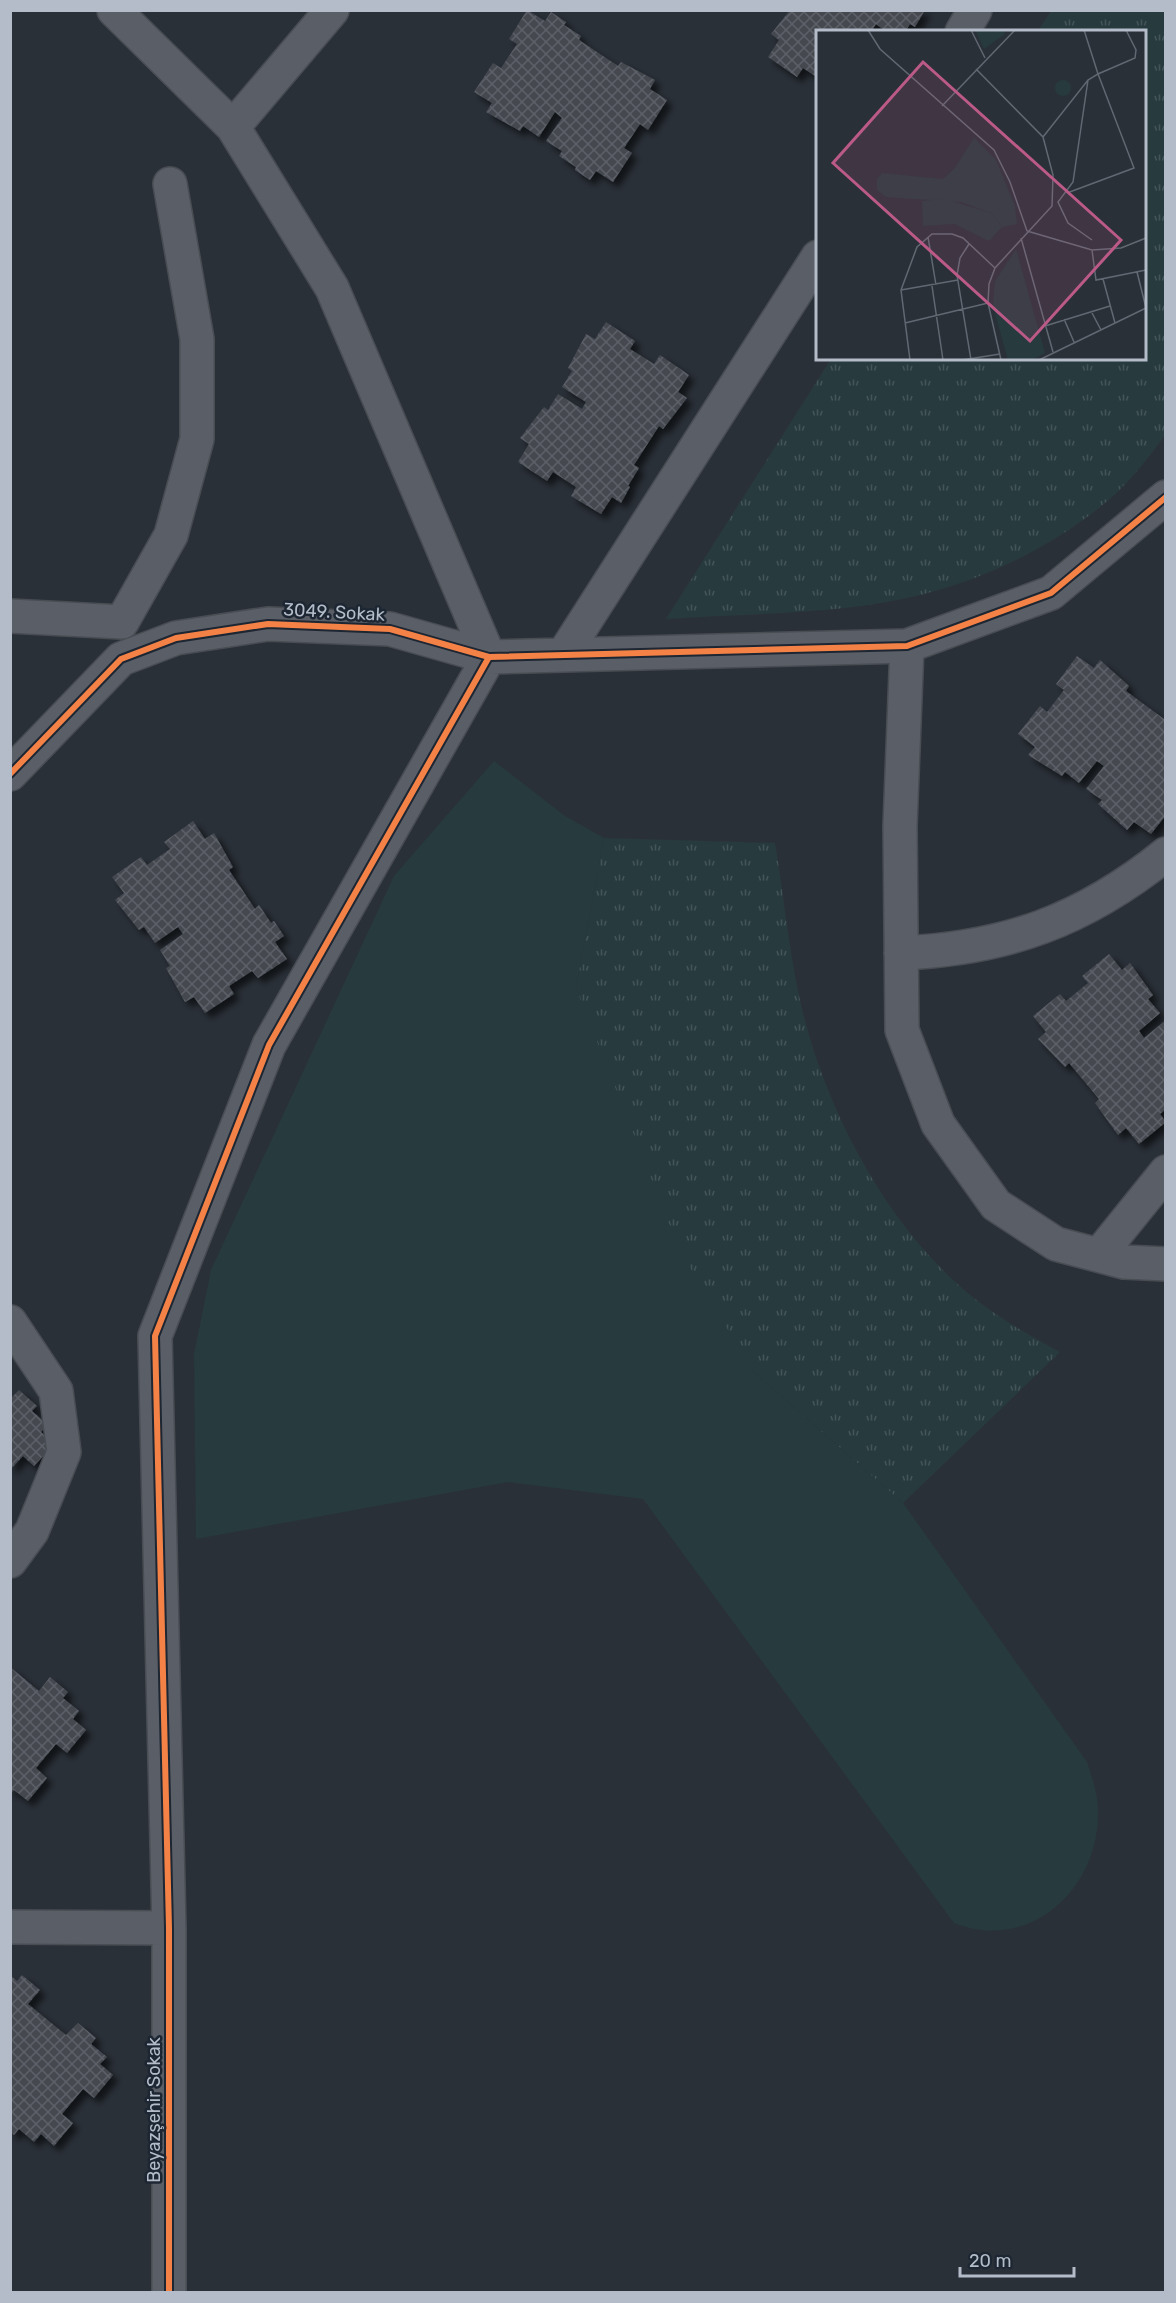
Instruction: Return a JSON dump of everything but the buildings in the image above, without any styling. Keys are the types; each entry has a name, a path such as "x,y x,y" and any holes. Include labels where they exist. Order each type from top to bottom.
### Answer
{"street":[{"path":"114,10 233,127 332,288 489,657"},
{"path":"233,127 332,10"},
{"path":"963,30 975,10"},
{"path":"11,616 122,622 171,536 197,439 197,339 170,184"},
{"path":"564,654 816,260"},
{"name":"3049. Sokak","path":"10,774 121,660 176,638 268,624 390,629 489,657 907,646 1051,593 1166,497"},
{"path":"907,646 900,826 902,1030 938,1124 996,1205 1056,1245 1124,1262 1166,1264"},
{"name":"Beyazşehir Sokak","path":"169,2292 170,1928 155,1336 269,1045 489,657"},
{"path":"901,953 977,946 1050,926 1094,905 1134,879 1166,854"},
{"path":"1099,1255 1166,1172"},
{"path":"10,1322 56,1391 64,1452 32,1531 10,1561"},
{"path":"10,1927 170,1928"}],"green space":[{"path":"1051,11 1165,11 1165,435 1126,483 1091,514 1047,543 974,578 924,594 861,606 829,610 666,619 830,360 1146,360 1146,30 1039,30"},
{"path":"494,761 565,816 604,838 576,988 753,1371 903,1503 1087,1762 1096,1792 1098,1812 1095,1840 1087,1866 1073,1889 1055,1908 1033,1921 1009,1929 982,1930 954,1923 643,1499 508,1482 196,1539 194,1354 211,1270 394,876"},
{"path":"604,838 775,843 801,1005 824,1079 857,1152 900,1220 951,1278 1003,1319 1060,1352 903,1503 753,1371 680,1251 576,988"}],"cycle path":[{"path":"10,774 121,659 176,638 268,624 390,629 489,657 907,646 1051,593 1166,497"},
{"path":"169,2292 169,1928 155,1336 269,1045 489,657"}]}
